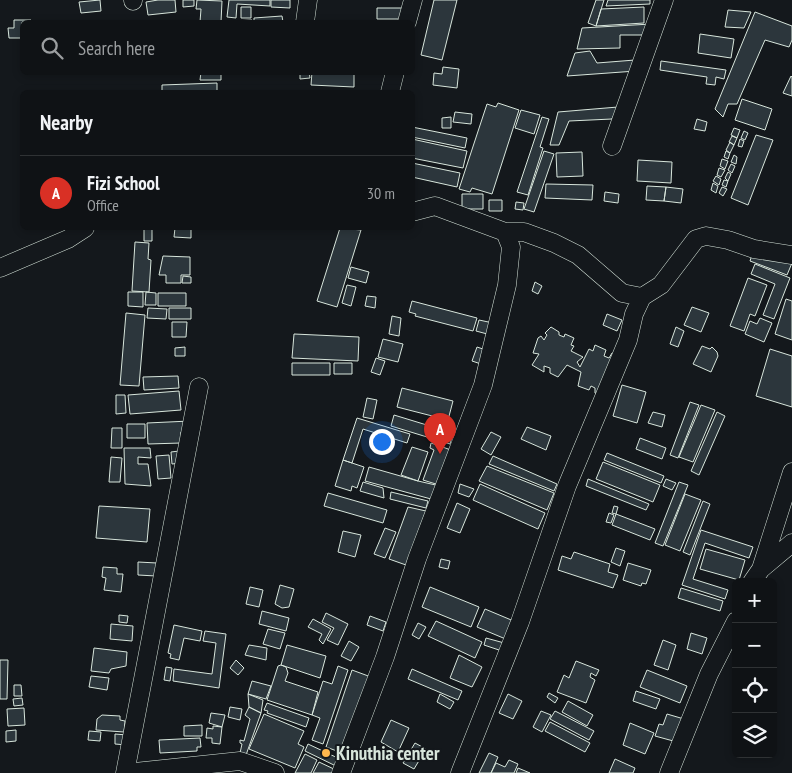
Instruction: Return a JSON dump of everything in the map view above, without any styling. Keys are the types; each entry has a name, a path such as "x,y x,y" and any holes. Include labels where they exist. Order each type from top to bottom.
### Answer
{"street":[{"path":"305,20 308,0"},
{"path":"408,20 413,0"},
{"path":"612,146 664,0"},
{"path":"390,90 394,75"},
{"path":"415,211 435,206 505,232 524,232 554,243 578,255 622,293 642,297"},
{"path":"0,268 68,239 81,230"},
{"path":"341,773 385,657 417,559 483,385 507,285 511,247 505,232"},
{"path":"460,773 520,622 567,486 628,340 634,314 642,297 661,285 696,239 706,236 728,240 754,249 792,255"},
{"path":"199,387 125,773 240,761 275,773"},
{"path":"757,575 792,472"},
{"path":"757,575 792,543"},
{"path":"669,773 709,674 735,623"}],"building":[{"path":"100,0 101,11 81,13 79,2"},
{"path":"175,0 176,12 148,15 146,2"},
{"path":"183,0 194,0 194,6 183,7"},
{"path":"197,0 222,1 221,20 200,20 201,9 196,9"},
{"path":"229,0 270,0 270,6 237,4 236,18 227,17"},
{"path":"271,0 290,0 290,8 271,7"},
{"path":"434,0 457,0 442,60 421,55"},
{"path":"596,0 604,0 596,26 588,23"},
{"path":"608,0 650,0 650,4 606,6"},
{"path":"241,7 251,7 251,18 241,18"},
{"path":"644,7 644,23 596,26 601,9"},
{"path":"377,8 403,8 403,19 377,19"},
{"path":"728,10 751,12 744,28 725,27"},
{"path":"755,12 792,26 792,40 789,47 765,40 737,104 728,104 723,117 715,109"},
{"path":"282,16 283,20 254,20 254,18"},
{"path":"14,20 20,20 20,38 9,38 8,28 14,28"},
{"path":"651,24 648,35 620,35 620,48 577,49 582,28"},
{"path":"700,34 734,39 731,58 698,53"},
{"path":"590,51 597,63 635,60 636,71 567,76 575,53"},
{"path":"661,61 726,70 724,79 716,77 715,85 706,84 707,77 660,70"},
{"path":"443,67 459,69 457,88 433,85 434,73 442,74"},
{"path":"201,75 221,75 221,80 200,80"},
{"path":"300,75 310,75 310,78 300,79"},
{"path":"312,75 354,75 354,87 311,85"},
{"path":"792,77 792,96 783,93"},
{"path":"217,83 217,90 162,90 162,85"},
{"path":"742,99 772,109 765,130 735,120"},
{"path":"498,103 519,110 492,194 472,188 470,192 459,189 487,104 496,107"},
{"path":"618,107 612,119 569,121 559,145 550,145 558,112"},
{"path":"521,110 540,115 534,134 515,128"},
{"path":"455,112 472,114 471,124 453,122"},
{"path":"451,117 451,128 442,128 442,118"},
{"path":"542,117 549,119 540,147 543,148 528,195 517,192"},
{"path":"697,119 707,122 705,131 694,129"},
{"path":"415,128 467,138 465,148 415,138"},
{"path":"734,128 740,130 737,138 731,135"},
{"path":"744,131 748,133 745,140 741,138"},
{"path":"756,135 773,140 748,205 731,198"},
{"path":"732,136 737,138 734,145 729,142"},
{"path":"740,139 744,141 742,147 738,146"},
{"path":"415,140 467,151 463,168 415,159"},
{"path":"730,142 734,145 730,153 726,150"},
{"path":"544,151 554,154 534,212 524,209"},
{"path":"726,151 730,153 728,159 724,157"},
{"path":"582,152 583,176 557,177 556,153"},
{"path":"734,155 737,157 736,164 731,162"},
{"path":"722,159 728,161 725,169 720,166"},
{"path":"638,160 672,162 671,183 637,181"},
{"path":"415,164 460,173 457,187 415,178"},
{"path":"731,164 735,166 732,173 728,170"},
{"path":"719,168 725,170 721,177 717,175"},
{"path":"728,172 731,174 728,181 725,178"},
{"path":"716,176 721,179 719,185 713,181"},
{"path":"724,180 728,181 726,187 722,185"},
{"path":"713,183 718,186 716,193 711,190"},
{"path":"546,184 593,185 592,200 545,198"},
{"path":"647,186 666,187 664,201 646,200"},
{"path":"666,187 683,189 681,203 664,201"},
{"path":"722,187 727,189 723,196 719,193"},
{"path":"605,192 619,194 618,203 604,201"},
{"path":"462,194 483,194 483,209 462,209"},
{"path":"489,200 502,200 502,211 489,211"},
{"path":"516,202 524,203 523,210 515,209"},
{"path":"144,230 152,230 152,241 144,241"},
{"path":"175,230 191,230 191,238 174,237"},
{"path":"339,230 361,230 337,307 317,301"},
{"path":"135,242 149,243 148,259 151,260 149,292 132,291"},
{"path":"754,249 792,263 787,275 750,261"},
{"path":"163,256 190,257 190,275 181,275 181,283 166,283 166,275 159,275"},
{"path":"755,264 790,278 774,319 763,315 775,284 751,274"},
{"path":"351,267 369,272 366,283 348,278"},
{"path":"183,276 191,277 191,283 182,283"},
{"path":"748,278 767,285 755,316 750,314 744,331 730,326"},
{"path":"535,282 542,286 538,294 532,291"},
{"path":"347,285 356,287 351,306 342,303"},
{"path":"128,292 143,292 143,307 128,306"},
{"path":"146,292 156,293 156,305 145,305"},
{"path":"158,293 186,293 186,306 158,306"},
{"path":"367,296 376,297 375,308 365,306"},
{"path":"786,299 792,301 792,340 775,334"},
{"path":"412,301 477,318 473,331 415,316 416,314 409,312"},
{"path":"692,307 709,313 701,332 684,325"},
{"path":"148,308 167,309 166,319 147,318"},
{"path":"169,308 191,308 191,319 169,319"},
{"path":"126,313 145,315 139,386 120,385"},
{"path":"607,314 622,320 617,331 603,325"},
{"path":"392,316 401,318 399,336 389,334"},
{"path":"760,318 772,323 764,342 745,334 750,321 757,324"},
{"path":"479,320 493,323 491,335 476,331"},
{"path":"172,322 187,322 186,337 172,337"},
{"path":"551,327 559,332 559,335 564,337 565,334 574,338 571,345 574,346 571,351 583,357 577,362 580,367 589,349 593,351 595,345 606,350 604,356 609,358 612,353 619,357 602,396 595,393 595,388 591,386 589,390 578,386 581,372 567,365 558,377 550,373 550,368 544,366 544,372 532,365 539,354 533,353 538,338 541,336 544,340 547,335 545,333"},
{"path":"676,327 684,331 678,347 670,344"},
{"path":"294,334 359,337 358,361 292,358"},
{"path":"383,339 403,344 398,362 378,357"},
{"path":"702,346 710,349 712,347 717,352 718,356 711,372 693,364"},
{"path":"185,347 185,356 175,356 175,348"},
{"path":"477,347 486,350 481,364 472,361"},
{"path":"770,349 792,356 792,407 756,396"},
{"path":"376,358 385,361 380,375 371,372"},
{"path":"292,363 330,363 330,375 292,375"},
{"path":"334,363 352,363 352,374 334,374"},
{"path":"178,376 179,388 144,390 143,377"},
{"path":"622,385 646,392 637,423 613,416"},
{"path":"402,388 453,401 448,420 397,407"},
{"path":"179,391 181,410 130,414 128,395"},
{"path":"116,395 125,395 126,413 116,414"},
{"path":"367,398 377,400 373,419 363,417"},
{"path":"690,402 699,405 678,458 670,455"},
{"path":"701,405 715,410 693,462 679,457"},
{"path":"653,412 665,415 662,427 648,423"},
{"path":"717,412 725,416 699,475 691,471"},
{"path":"394,415 453,433 450,444 391,426"},
{"path":"357,418 410,434 407,443 363,429 352,463 343,460"},
{"path":"190,421 191,432 181,432 181,443 148,444 147,423"},
{"path":"127,424 145,424 145,438 127,438"},
{"path":"527,427 551,436 546,450 521,439"},
{"path":"112,428 122,428 122,448 111,448"},
{"path":"491,432 501,437 491,455 481,449"},
{"path":"640,438 666,448 662,459 636,449"},
{"path":"431,443 451,450 439,485 423,480 434,450 430,448"},
{"path":"412,447 428,452 418,481 401,475"},
{"path":"124,448 150,448 151,458 138,457 138,464 148,464 151,486 125,484"},
{"path":"179,451 181,463 172,464 171,452"},
{"path":"607,453 664,476 661,483 604,460"},
{"path":"169,455 171,478 158,479 156,456"},
{"path":"493,456 557,484 554,491 489,464"},
{"path":"111,457 122,458 120,482 109,482"},
{"path":"343,460 364,467 357,488 352,486 351,491 335,486"},
{"path":"603,462 660,485 653,502 596,479"},
{"path":"487,466 554,493 547,510 479,481"},
{"path":"369,467 440,486 431,499 365,481"},
{"path":"588,479 649,504 646,510 586,486"},
{"path":"666,479 676,483 672,490 663,486"},
{"path":"363,482 383,488 384,498 360,491"},
{"path":"679,482 688,485 663,546 655,543"},
{"path":"460,484 474,489 469,497 458,493"},
{"path":"480,484 545,513 538,529 473,500"},
{"path":"391,492 428,501 426,508 390,499"},
{"path":"328,493 387,510 383,523 324,506"},
{"path":"685,494 701,500 680,551 665,545"},
{"path":"703,501 710,504 690,555 683,552"},
{"path":"457,503 470,509 460,533 447,528"},
{"path":"99,506 150,509 147,542 96,538"},
{"path":"614,506 618,507 616,514 612,513"},
{"path":"408,507 426,511 406,565 389,559"},
{"path":"609,513 614,515 611,523 606,522"},
{"path":"616,514 655,529 650,540 612,525"},
{"path":"385,528 396,532 385,558 374,554"},
{"path":"701,530 753,547 749,558 705,543 693,579 728,590 725,599 682,585"},
{"path":"343,531 361,535 355,557 338,552"},
{"path":"616,548 625,551 620,566 611,562"},
{"path":"706,549 745,560 740,578 732,578 700,569"},
{"path":"574,552 610,564 608,572 618,575 613,588 558,570 562,556 571,559"},
{"path":"441,559 450,561 448,569 439,567"},
{"path":"138,562 157,563 156,576 138,575"},
{"path":"628,563 651,570 646,584 642,583 641,586 623,580"},
{"path":"103,567 117,568 117,574 123,574 121,592 104,590 106,578 102,577"},
{"path":"280,585 294,589 289,607 282,608 275,604"},
{"path":"250,587 263,590 259,607 246,604"},
{"path":"430,587 479,607 471,627 422,607"},
{"path":"681,588 723,601 720,611 678,598"},
{"path":"485,609 516,622 508,640 477,627"},
{"path":"262,611 289,618 286,631 259,624"},
{"path":"326,613 348,624 338,645 327,640 334,628 322,622"},
{"path":"119,615 128,616 127,623 119,622"},
{"path":"370,616 386,622 383,631 367,625"},
{"path":"313,619 331,629 323,644 319,640 322,634 308,627"},
{"path":"436,621 482,642 475,658 428,636"},
{"path":"418,623 426,627 419,639 412,635"},
{"path":"111,624 133,626 132,641 110,639"},
{"path":"174,625 202,631 200,641 184,638 179,660 170,658 171,654 168,653"},
{"path":"268,629 285,633 280,649 263,644"},
{"path":"205,631 226,634 219,688 173,681 174,669 212,674 216,643 203,641"},
{"path":"691,633 707,638 702,654 687,649"},
{"path":"486,638 508,644 505,652 484,645"},
{"path":"663,640 676,645 668,670 654,665"},
{"path":"349,641 359,647 351,661 341,656"},
{"path":"249,645 267,648 266,660 245,655"},
{"path":"287,645 326,656 320,678 281,665"},
{"path":"94,648 127,652 126,666 111,669 109,673 91,671"},
{"path":"459,655 482,667 472,687 450,678"},
{"path":"0,660 8,660 7,699 0,699"},
{"path":"236,660 244,668 238,675 230,668"},
{"path":"576,661 599,670 596,676 591,673 590,677 595,680 586,703 557,692 564,675 569,678"},
{"path":"278,666 286,667 288,673 285,681 318,692 312,715 267,700"},
{"path":"338,666 348,670 323,744 312,740 320,718 312,715 323,681 332,684"},
{"path":"166,667 172,668 170,681 164,680"},
{"path":"412,669 462,691 458,700 408,679"},
{"path":"352,670 371,677 345,754 326,747"},
{"path":"647,670 687,686 680,703 640,687"},
{"path":"91,676 109,678 107,690 89,687"},
{"path":"252,681 271,686 266,699 248,694"},
{"path":"14,685 21,685 22,696 14,696"},
{"path":"636,691 660,699 656,709 633,701"},
{"path":"549,693 558,698 555,703 547,697"},
{"path":"248,694 263,700 261,713 249,707"},
{"path":"440,694 454,702 450,709 437,702"},
{"path":"508,694 522,701 513,719 499,713"},
{"path":"22,698 23,705 14,706 13,699"},
{"path":"568,701 593,715 587,726 562,712"},
{"path":"267,703 309,718 306,727 267,713 268,711 264,710"},
{"path":"230,707 242,709 240,720 228,717"},
{"path":"249,707 261,713 246,755 240,753 242,744 240,740 244,741 250,719 245,715"},
{"path":"24,708 25,725 8,726 7,709"},
{"path":"541,711 551,715 542,732 533,727"},
{"path":"555,711 594,731 589,740 550,719"},
{"path":"211,713 225,715 222,727 209,723"},
{"path":"264,714 304,731 298,744 304,747 295,768 249,749"},
{"path":"667,714 684,719 677,742 655,736 659,724 663,725"},
{"path":"102,715 120,716 120,720 125,721 124,732 96,730 97,719"},
{"path":"391,720 409,728 398,752 381,742"},
{"path":"550,722 590,743 585,752 545,731"},
{"path":"630,723 654,733 645,754 623,745"},
{"path":"202,725 202,736 184,736 184,726"},
{"path":"213,726 222,727 220,744 212,743 212,738 206,738 207,728 213,729"},
{"path":"16,730 16,741 6,742 6,731"},
{"path":"89,731 101,732 100,741 88,740"},
{"path":"115,734 127,735 127,745 115,744"},
{"path":"200,738 201,747 197,747 197,751 160,753 159,740"},
{"path":"415,743 426,749 414,769 403,763"},
{"path":"308,744 342,760 338,767 305,751"},
{"path":"489,753 498,757 491,773 479,773"},
{"path":"305,754 317,760 311,773 295,773"},
{"path":"615,759 635,768 633,773 609,773"},
{"path":"509,760 518,764 514,773 491,773 496,763 505,767"},
{"path":"319,762 336,770 334,773 313,773"},
{"path":"518,768 530,773 516,773"}],"place":[{"name":"Fizi School","path":"440,454"},
{"name":"Kinuthia center","path":"326,753"}]}
